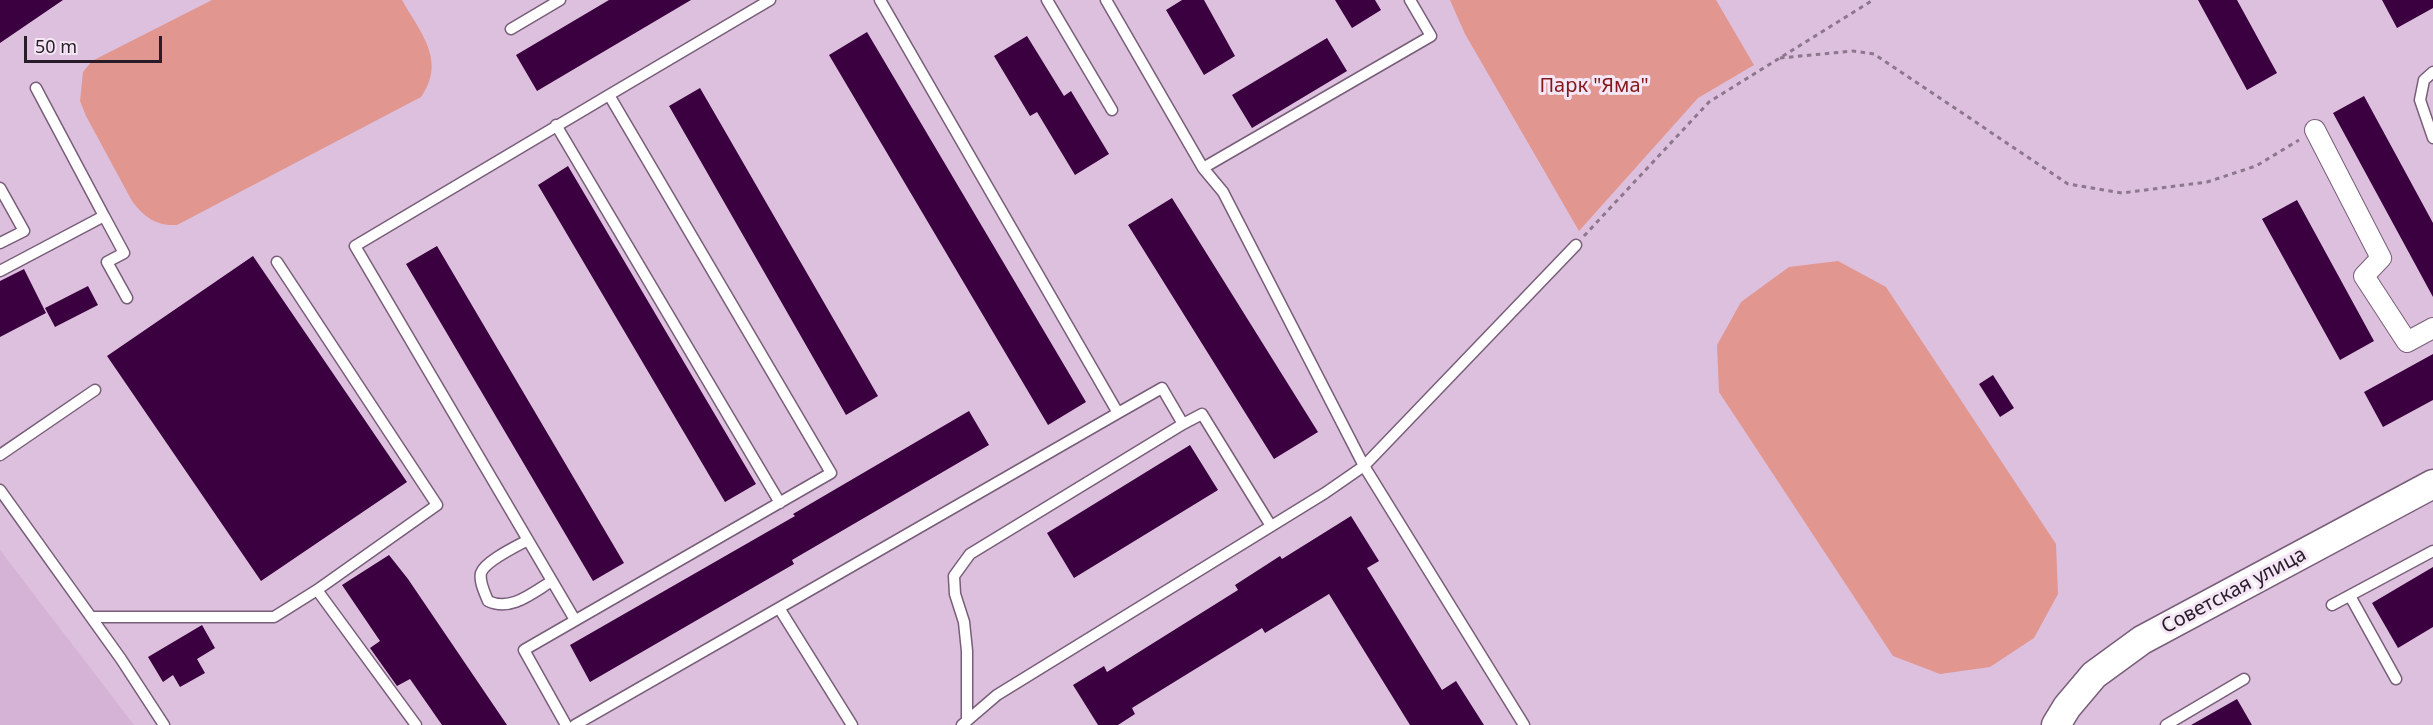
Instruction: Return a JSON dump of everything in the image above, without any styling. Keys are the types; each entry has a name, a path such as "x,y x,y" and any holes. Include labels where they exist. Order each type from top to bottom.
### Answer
{"main road":[{"name":"Советская улица","path":"2056,725 2067,707 2094,675 2142,640 2433,484"}],"street":[{"path":"2315,130 2381,258 2364,276 2407,342 2433,328"}],"lane":[{"path":"511,29 560,0"},
{"path":"575,620 355,246 770,0"},
{"path":"880,0 1118,413"},
{"path":"1047,0 1112,110"},
{"path":"1106,0 1203,168 1222,192 1364,466 1524,725"},
{"path":"1203,168 1431,36 1410,0"},
{"path":"2433,72 2424,80 2420,100 2433,138"},
{"path":"36,88 124,253 107,262 127,298"},
{"path":"566,725 524,650 831,473 609,94"},
{"path":"556,125 780,504"},
{"path":"0,188 24,231 0,243"},
{"path":"0,271 104,216"},
{"path":"964,723 997,695 1364,466 1576,245"},
{"path":"91,617 274,617 317,590 436,505 277,262"},
{"path":"575,725 1162,388 1183,424"},
{"path":"0,455 95,390"},
{"path":"964,723 967,651 964,622 955,594 954,576 970,554 1202,414 1271,526"},
{"path":"0,490 91,617 164,725"},
{"path":"528,540 488,563 481,573 482,586 488,601 499,606 513,604 552,581"},
{"path":"2332,605 2433,551"},
{"path":"317,590 416,725"},
{"path":"2350,596 2396,679"},
{"path":"778,608 852,725"},
{"path":"2166,725 2244,680"}],"path":[{"path":"1576,245 1709,102 1873,0"},
{"path":"1780,58 1853,51 1874,54 2068,184 2122,193 2217,179 2256,166 2315,130"}],"shaded area":[{"path":"0,550 134,725 0,725"}],"green space":[{"path":"212,0 402,0 428,47 432,71 428,84 421,97 177,225 157,222 141,212 132,201 86,116 80,101 83,72 92,61"},
{"name":"Парк \"Яма\"","path":"1450,0 1716,0 1754,65 1698,98 1579,231 1465,34"},
{"path":"1838,261 1886,287 2056,544 2058,594 2034,638 1990,667 1940,674 1893,656 1719,392 1717,345 1741,302 1789,267"}],"building":[{"path":"0,0 63,0 0,43"},
{"path":"609,0 691,0 537,91 516,55"},
{"path":"1182,0 1204,0 1235,56 1204,75 1166,10"},
{"path":"1335,0 1375,0 1381,10 1352,28"},
{"path":"2198,0 2237,0 2277,73 2247,90"},
{"path":"2382,0 2433,0 2433,8 2397,28"},
{"path":"867,32 1086,402 1048,425 829,55"},
{"path":"1027,36 1064,96 1071,91 1109,154 1075,175 1037,112 1030,116 994,56"},
{"path":"1327,38 1347,71 1252,128 1232,95"},
{"path":"700,88 878,396 846,415 669,106"},
{"path":"2364,96 2433,223 2433,297 2333,113"},
{"path":"568,166 756,484 725,502 538,185"},
{"path":"1172,198 1318,432 1274,459 1128,225"},
{"path":"2297,200 2374,341 2340,360 2262,219"},
{"path":"437,246 624,563 593,581 406,264"},
{"path":"253,256 407,482 261,581 107,356"},
{"path":"24,269 46,313 0,337 0,281"},
{"path":"88,286 98,305 55,327 45,308"},
{"path":"2433,354 2433,400 2383,427 2364,392"},
{"path":"1993,375 2014,408 2000,417 1979,384"},
{"path":"969,411 989,445 792,560 794,564 590,682 570,645 795,516 793,514"},
{"path":"1190,445 1218,490 1074,578 1047,533"},
{"path":"1351,516 1379,561 1367,568 1442,690 1456,681 1484,725 1410,725 1329,594 1265,633 1262,628 1132,708 1135,714 1118,725 1098,725 1073,685 1104,666 1107,672 1238,590 1235,585 1280,556 1282,559"},
{"path":"389,555 408,579 507,725 442,725 410,679 397,686 370,648 380,641 342,585"},
{"path":"2433,567 2433,627 2398,648 2372,603"},
{"path":"202,625 215,648 197,659 205,673 180,687 173,675 163,682 148,657"},
{"path":"2237,699 2252,725 2191,725"}]}
